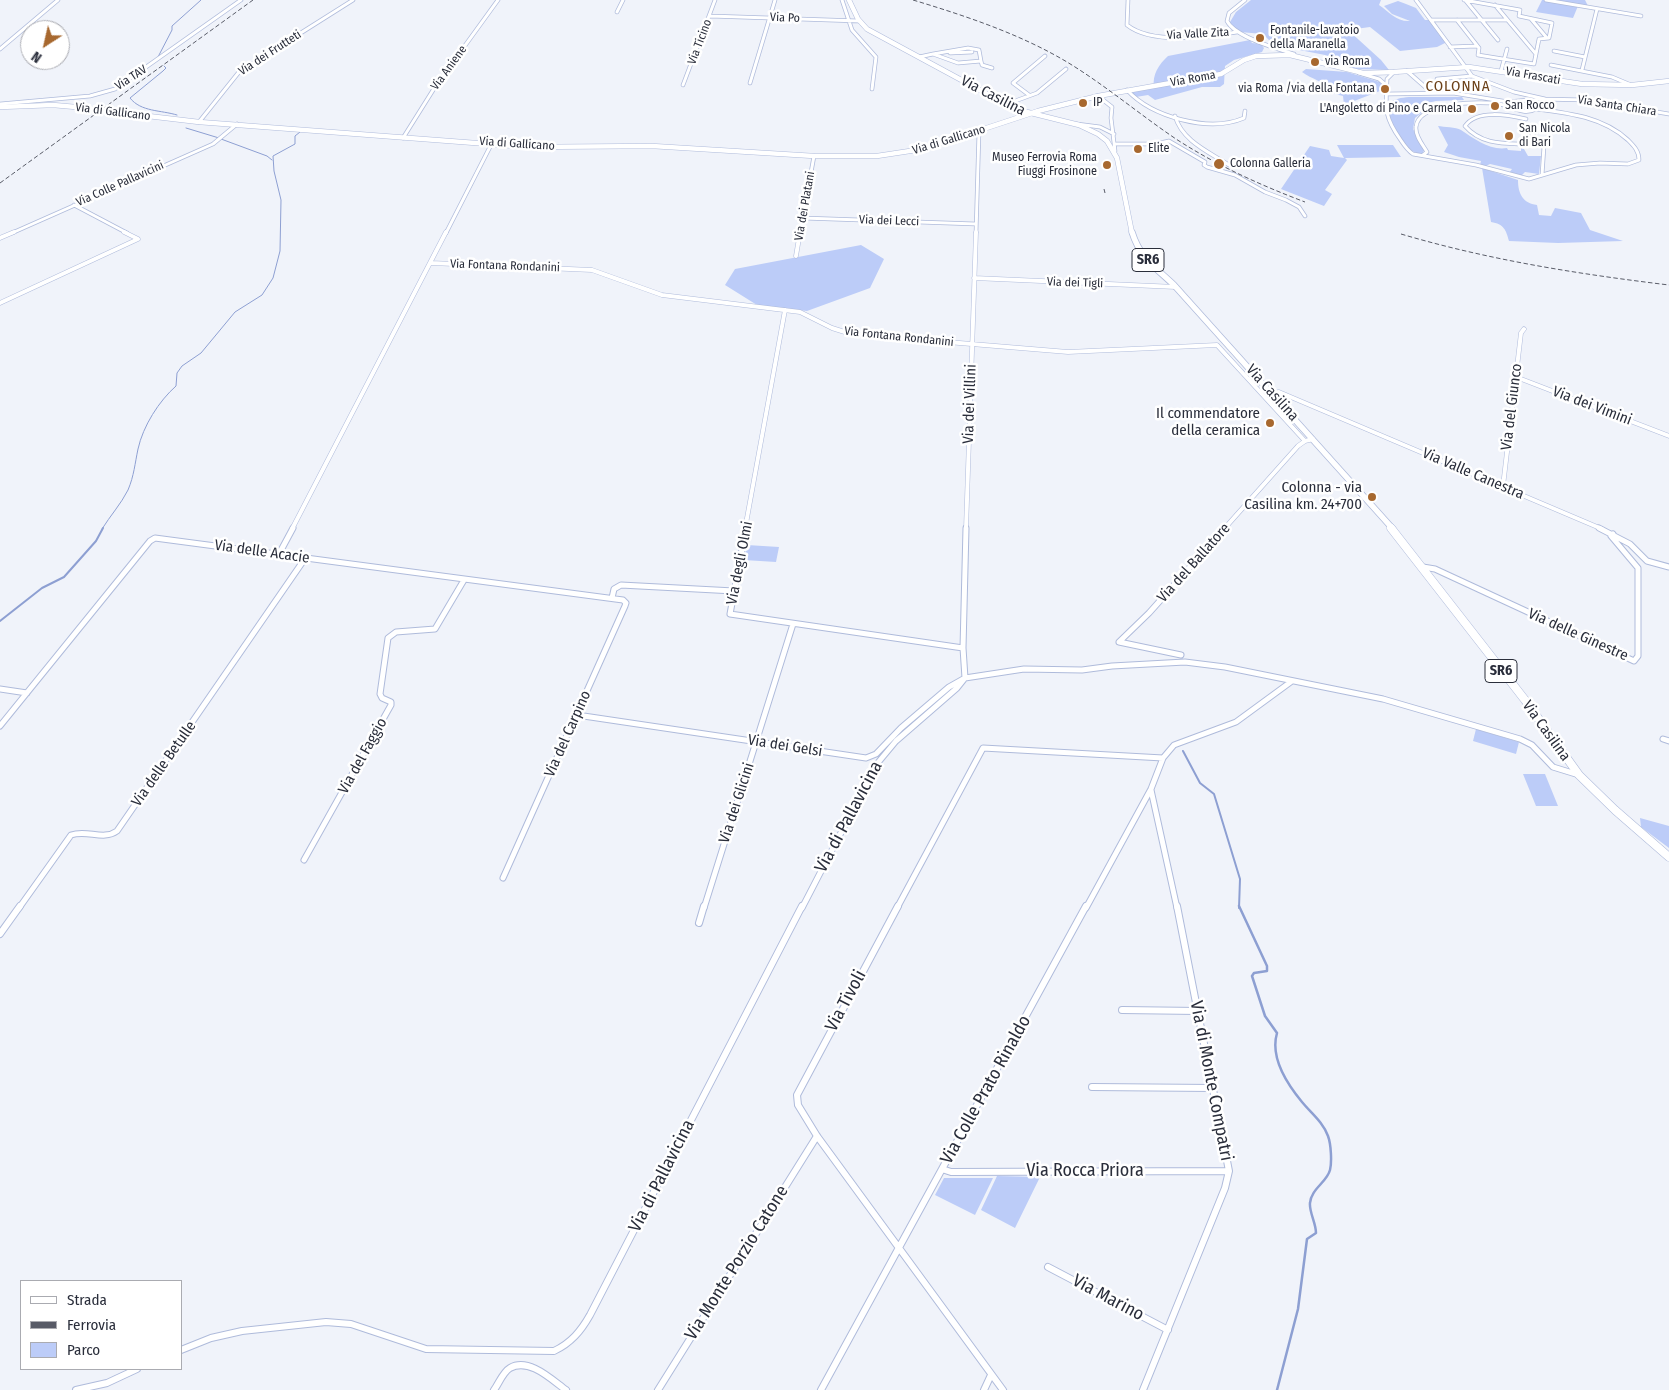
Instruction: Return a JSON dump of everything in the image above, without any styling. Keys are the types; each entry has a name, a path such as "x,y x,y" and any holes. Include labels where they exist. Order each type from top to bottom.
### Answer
{"street":[{"path":"0,49 58,0"},
{"name":"Via TAV","path":"0,106 94,95 115,89 241,0"},
{"name":"Via dei Frutteti","path":"199,122 239,72 353,0"},
{"name":"Via Aniene","path":"402,138 435,87 498,0"},
{"path":"618,12 623,0"},
{"name":"Via Ticino","path":"683,85 716,0"},
{"path":"750,83 775,0"},
{"path":"842,0 852,30 876,58 872,89"},
{"name":"Via Casilina","path":"849,0 859,21 872,32 1007,105 1029,114 1096,133 1116,151 1120,163 1127,211 1140,251 1176,287 1313,438 1402,540 1525,700 1579,775 1614,810 1669,857"},
{"name":"Via Valle Zita","path":"1128,0 1127,25 1135,31 1155,36 1182,37 1237,32"},
{"path":"1245,0 1230,12 1227,17 1228,24 1237,32 1264,45 1309,60"},
{"path":"1416,0 1472,76"},
{"path":"1465,0 1520,10 1519,16 1552,23 1548,38"},
{"path":"1465,0 1498,40"},
{"path":"1546,0 1641,16"},
{"path":"1495,6 1536,54"},
{"path":"1582,70 1597,9"},
{"name":"Via Po","path":"710,16 859,21"},
{"path":"1531,19 1548,38"},
{"path":"1431,20 1507,20"},
{"path":"1457,20 1477,46 1478,55 1534,64 1539,39 1548,38"},
{"path":"1260,56 1264,50 1264,45"},
{"path":"1450,46 1477,46"},
{"path":"919,57 960,48 975,48 978,49 982,65 992,68"},
{"path":"1501,70 1507,49"},
{"path":"934,54 972,52"},
{"path":"1554,52 1585,57"},
{"path":"934,54 959,63 981,61"},
{"name":"Via Roma","path":"1029,114 1098,96 1221,74 1244,60 1260,56 1283,54 1354,72 1379,75 1396,72"},
{"path":"1029,95 1013,83 1045,56"},
{"name":"Via Santa Chiara","path":"1551,65 1614,77 1631,85"},
{"name":"Via Frascati","path":"1396,72 1464,67 1501,70 1566,82 1631,85 1669,81"},
{"path":"1341,68 1379,75 1387,79"},
{"path":"1007,105 1038,93 1066,69"},
{"path":"1407,71 1432,93"},
{"path":"1387,79 1396,72"},
{"name":"Via Roma","path":"1379,75 1387,86"},
{"path":"1437,79 1472,76 1514,92 1546,99"},
{"path":"1387,79 1385,112 1388,125 1409,151 1420,155 1476,165 1532,179 1578,165 1632,164 1638,161 1640,157 1637,150 1626,138 1606,124 1570,114 1453,93 1387,94"},
{"path":"1127,90 1149,108 1175,116 1223,124 1241,120 1245,117 1245,111"},
{"path":"1098,96 1112,108 1110,114 1116,151"},
{"name":"Via Santa Chiara","path":"1506,102 1522,98 1586,100 1669,114"},
{"path":"1420,155 1427,153 1416,127 1426,112 1457,106 1495,104 1521,112 1536,109"},
{"name":"Via di Gallicano","path":"0,106 53,105 199,122 542,148 662,146 814,156 902,154 923,149 1029,114"},
{"name":"Via Roma","path":"1007,105 1038,111"},
{"path":"1045,110 1042,114 1043,116 1058,122"},
{"name":"Via Roma","path":"1029,114 1045,110"},
{"path":"1521,112 1526,119 1496,115 1474,118 1465,123 1466,129 1476,136 1503,144 1543,146 1542,175"},
{"path":"1175,116 1186,137 1229,165"},
{"path":"1066,123 1100,127 1114,134"},
{"name":"Via Colle Pallavicini","path":"0,238 213,144 237,124"},
{"path":"1525,144 1534,136 1527,128"},
{"name":"Via dei Villini","path":"965,678 963,648 979,130"},
{"path":"1116,144 1170,142 1205,162 1204,165 1207,167 1235,175 1297,206 1304,216"},
{"path":"279,554 492,143"},
{"name":"Via dei Platani","path":"796,256 814,156"},
{"path":"0,303 138,239 74,205"},
{"name":"Via dei Lecci","path":"802,218 976,224"},
{"name":"Via Fontana Rondanini","path":"430,263 590,269 665,296 805,313 832,328 849,333 1068,352 1217,345 1222,348 1304,441"},
{"name":"Via dei Tigli","path":"974,278 1176,287"},
{"name":"Via degli Olmi","path":"786,310 730,612 733,616 963,648"},
{"name":"Via del Giunco","path":"1503,486 1521,333 1524,329"},
{"name":"Via dei Vimini","path":"1516,377 1669,436"},
{"name":"Via Valle Canestra","path":"1272,393 1279,392 1613,534 1630,544 1649,562 1669,567"},
{"name":"Via del Ballatore","path":"1181,655 1119,642 1149,613 1304,441 1313,438"},
{"name":"Via delle Ginestre","path":"1423,567 1435,569 1628,660 1634,661 1638,656 1638,568 1614,539 1613,534"},
{"name":"Via delle Acacie","path":"0,726 152,539 158,537 464,580 612,598"},
{"name":"Via delle Betulle","path":"0,934 71,835 79,832 109,836 118,831 306,557"},
{"name":"Via del Faggio","path":"304,860 390,705 391,702 382,698 380,694 388,638 396,632 435,629 464,580"},
{"path":"612,598 615,587 622,585 734,591"},
{"name":"Via del Carpino","path":"503,878 625,606 624,601 612,598"},
{"name":"Via dei Glicini","path":"699,924 793,624"},
{"path":"965,678 1028,669 1082,670 1112,666 1191,662 1397,703 1517,738 1532,746 1553,767 1579,775"},
{"name":"Via dei Gelsi","path":"577,715 862,758 870,757 949,687 965,678"},
{"name":"Via di Pallavicina","path":"182,1350 211,1338 242,1330 326,1322 351,1324 426,1349 554,1351 568,1345 590,1316 876,765 893,744 957,688 965,678"},
{"path":"1162,758 1178,742 1236,722 1292,681"},
{"path":"0,688 26,693"},
{"name":"Via Tivoli","path":"1002,1390 817,1136 798,1105 798,1090 983,748 1162,758"},
{"name":"Via Colle Prato Rinaldo","path":"821,1390 1151,789 1162,758"},
{"name":"Via di Monte Compatri","path":"1143,1390 1224,1188 1228,1171 1166,851 1151,789"},
{"path":"1122,1010 1198,1011"},
{"path":"1092,1087 1213,1088"},
{"name":"Via Monte Porzio Catone","path":"658,1390 817,1136"},
{"name":"Via Rocca Priora","path":"942,1169 951,1172 1228,1171"},
{"name":"Via Marino","path":"1048,1267 1168,1330"},
{"path":"494,1390 508,1371 520,1366 535,1370 566,1390"},
{"path":"76,1390 107,1383 135,1370"},
{"path":"984,1390 992,1375"}],"green space":[{"path":"1251,0 1381,0 1379,5 1390,13 1401,20 1410,21 1392,14 1384,6 1398,1 1416,8 1425,20 1431,20 1447,42 1437,47 1400,51 1370,27 1348,30 1381,60 1389,70 1356,69 1333,65 1325,55 1274,45 1263,34 1240,32 1231,27 1230,22 1236,12"},
{"path":"1542,0 1585,0 1589,8 1578,6 1573,18 1536,12"},
{"path":"1250,40 1252,43 1261,44 1264,48 1262,52 1234,60 1225,66 1224,84 1220,87 1202,87 1155,100 1148,95 1136,97 1130,91 1154,87 1154,78 1157,70 1168,56"},
{"path":"1306,69 1347,72 1383,83 1385,89 1344,105 1343,96 1331,93 1329,91 1333,89 1302,72"},
{"path":"1409,97 1462,97 1464,100 1436,101 1419,105 1425,110 1415,118 1413,129 1424,149 1423,154 1416,153 1403,143 1390,119 1388,111 1388,104 1396,99"},
{"path":"1438,126 1459,129 1495,148 1521,151 1521,148 1524,149 1528,156 1541,156 1539,174 1525,172 1521,176 1509,173 1512,169 1490,164 1486,166 1480,165 1481,161 1444,152 1448,145"},
{"path":"1337,145 1393,145 1401,157 1345,158 1347,160 1325,190 1332,194 1324,206 1281,189 1310,146 1329,150 1331,156 1344,158"},
{"path":"1482,168 1518,180 1520,194 1528,202 1537,205 1539,215 1551,216 1555,208 1581,213 1590,230 1623,241 1558,243 1509,241 1504,228 1499,224 1491,222"},
{"path":"861,245 884,259 870,288 807,311 757,305 725,285 735,269"},
{"path":"747,545 779,547 776,562 744,560"},
{"path":"1476,729 1519,742 1516,754 1473,741"},
{"path":"1523,774 1545,774 1558,806 1536,806"},
{"path":"1640,818 1669,826 1669,848 1641,827"},
{"path":"997,1176 1040,1177 1015,1228 981,1210"},
{"path":"944,1178 993,1178 975,1215 935,1195"}],"waterway":[{"path":"158,57 172,30 172,26 201,0"},
{"path":"164,66 166,68 163,71 130,98 145,108 177,115"},
{"path":"186,128 219,138"},
{"path":"102,529 128,490 140,440 158,406 176,386 177,373 182,366 201,353 235,312 262,295 273,278 280,251 281,200 274,171 273,156 295,144 295,136 300,132"},
{"path":"221,139 267,156 272,160"},
{"path":"0,621 42,588 64,577 96,541 103,528"},
{"path":"1183,751 1200,783 1214,794 1240,879 1239,906"},
{"path":"1239,906 1267,966 1267,971 1254,973 1252,976 1265,1016 1277,1033 1275,1042 1281,1070 1296,1095 1323,1126 1329,1139 1331,1153 1330,1170 1311,1198 1311,1214 1316,1233 1307,1239 1298,1309 1277,1390"}],"railway":[{"path":"0,183 253,0"},
{"path":"913,0 992,26 1049,52 1095,80 1191,148 1239,174 1305,202"},
{"path":"1104,189 1105,193"},
{"path":"1401,234 1500,259 1669,285"}],"place":[{"name":"Fontanile-lavatoio della Maranella","path":"1260,38"},
{"name":"via Roma","path":"1315,62"},
{"name":"via Roma /via della Fontana","path":"1385,89"},
{"name":"IP","path":"1083,103"},
{"name":"San Rocco","path":"1495,106"},
{"name":"L'Angoletto di Pino e Carmela","path":"1472,109"},
{"name":"San Nicola di Bari","path":"1509,136"},
{"name":"Elite","path":"1138,149"},
{"name":"Colonna Galleria","path":"1219,164"},
{"name":"Museo Ferrovia Roma Fiuggi Frosinone","path":"1107,165"},
{"name":"Il commendatore della ceramica","path":"1270,423"},
{"name":"Colonna - via Casilina km. 24+700","path":"1372,497"}],"district":[{"name":"COLONNA","path":"1458,87"}]}
